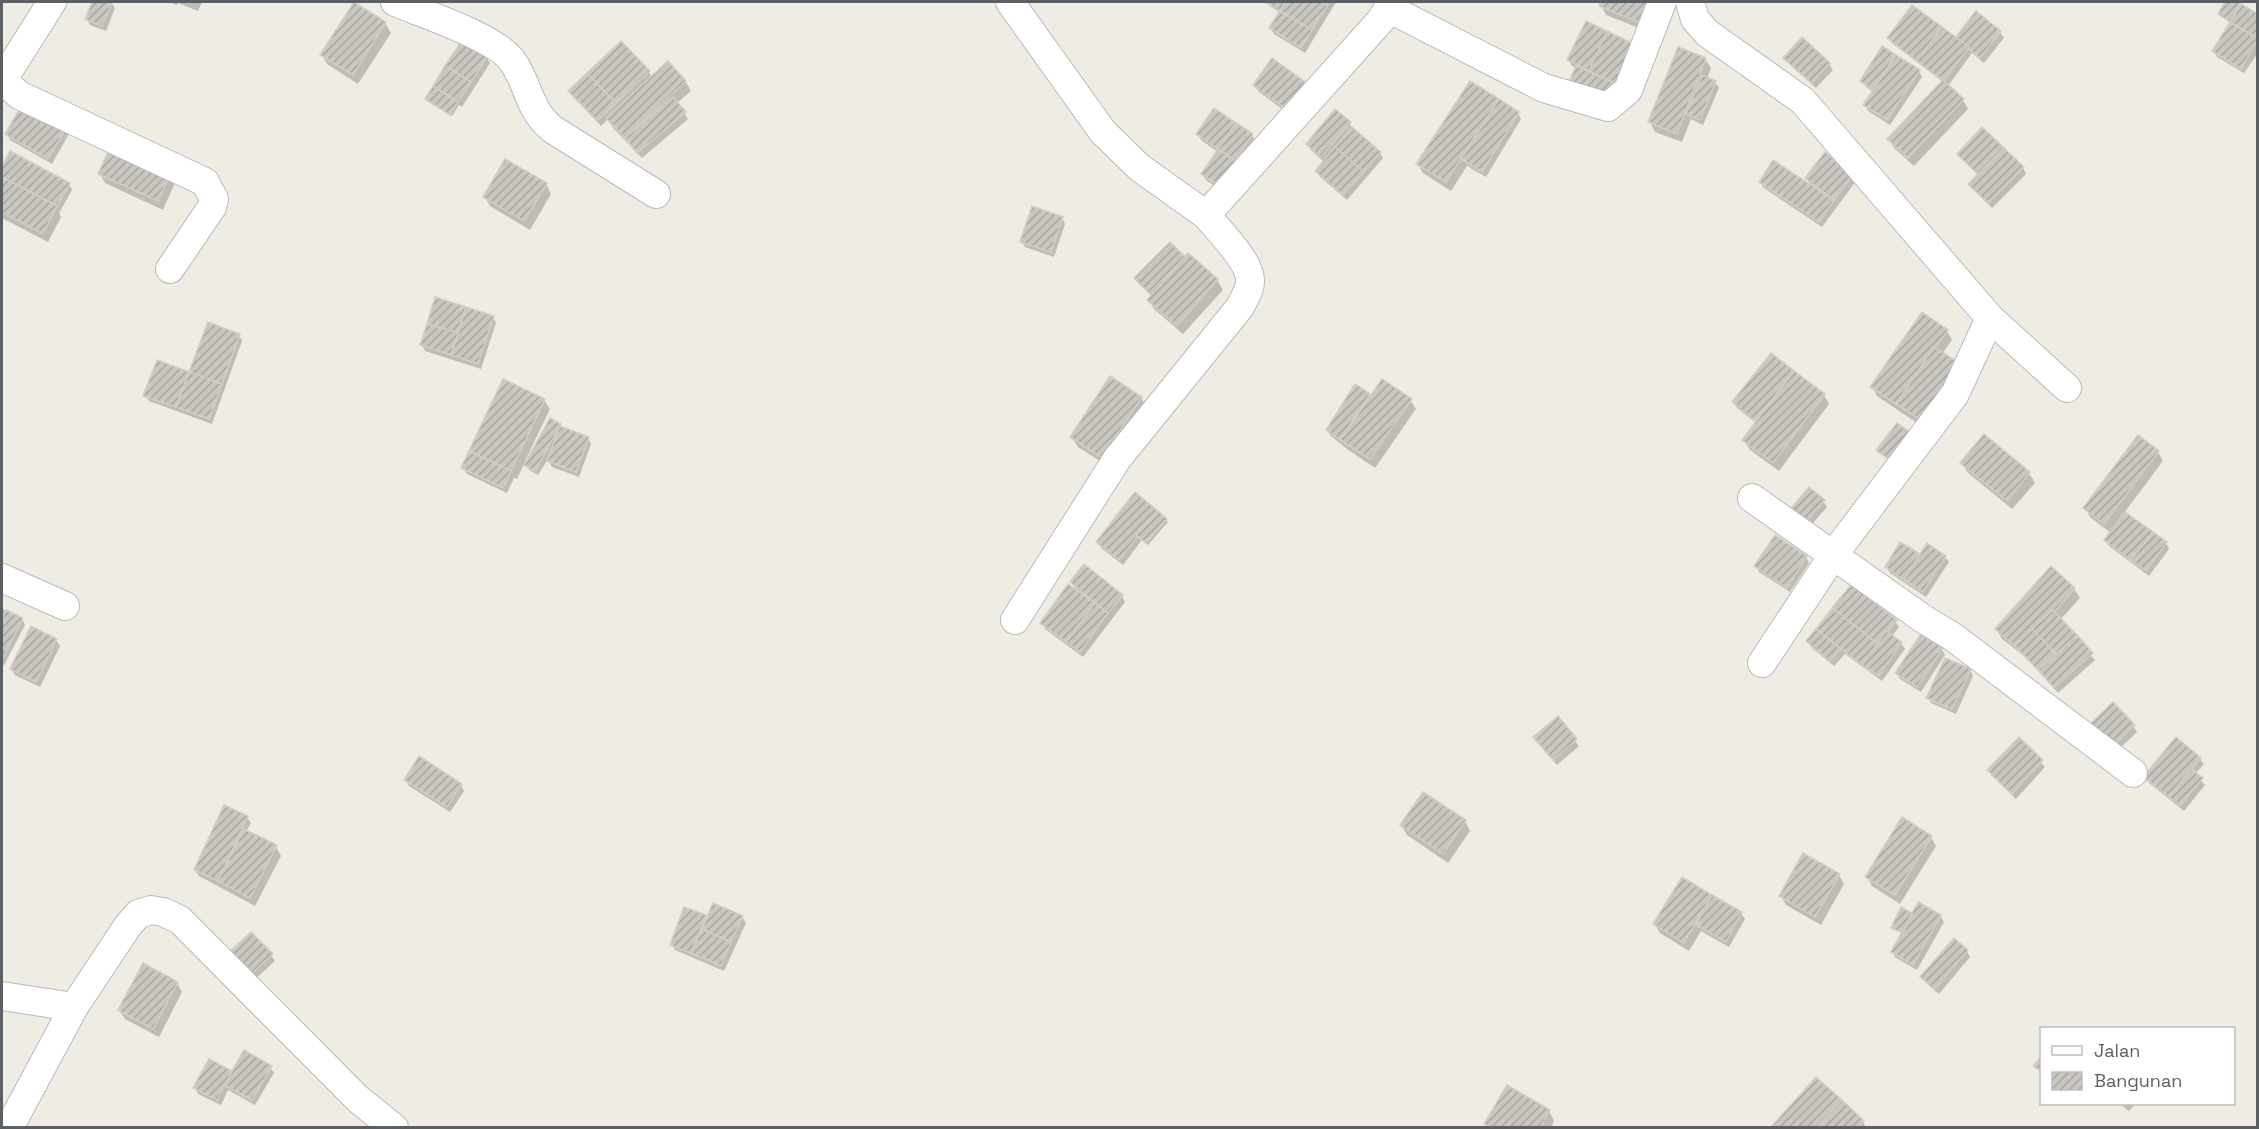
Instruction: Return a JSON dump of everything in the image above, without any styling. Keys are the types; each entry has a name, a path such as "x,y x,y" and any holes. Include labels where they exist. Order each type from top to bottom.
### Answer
{"street":[{"path":"52,2 3,79 19,94 205,182 214,199 212,207 170,269"},
{"path":"395,2 487,41 504,51 513,61 540,118 552,129 656,194"},
{"path":"1010,2 1103,132 1140,168 1206,215 1248,268 1250,280 1240,307 1117,459 1015,620"},
{"path":"1206,215 1381,20 1388,8 1544,88 1608,107 1628,90 1662,2"},
{"path":"1690,2 1695,19 1707,33 1803,101 1990,318 2067,388"},
{"path":"1762,663 1834,554 1954,394 1990,318"},
{"path":"1752,498 1922,618 1953,637 2133,773"},
{"path":"2,578 65,606"},
{"path":"9,1128 74,1007 127,927 138,914 151,910 164,912 180,920 358,1100 394,1128"},
{"path":"2,996 74,1007"}],"building":[{"path":"92,2 112,2 102,26 85,19"},
{"path":"354,2 386,22 353,75 320,55"},
{"path":"1265,2 1285,2 1280,11"},
{"path":"1285,2 1324,2 1328,4 1312,30 1280,11"},
{"path":"1601,2 1650,2 1641,23 1599,6"},
{"path":"2225,2 2241,4 2230,22 2218,14"},
{"path":"2241,4 2258,14 2258,39 2230,22"},
{"path":"1912,5 1942,27 1917,61 1887,38"},
{"path":"1280,11 1312,30 1301,48 1269,28"},
{"path":"1976,11 2001,31 1980,58 1955,38"},
{"path":"1586,21 1607,31 1589,71 1567,60"},
{"path":"2230,22 2258,39 2241,69 2212,51"},
{"path":"1942,27 1969,47 1944,81 1917,61"},
{"path":"1607,31 1636,45 1617,84 1589,71"},
{"path":"1802,37 1830,63 1812,83 1783,58"},
{"path":"462,40 488,56 471,82 445,66"},
{"path":"621,41 650,71 616,103 587,73"},
{"path":"1882,46 1896,55 1873,90 1860,81"},
{"path":"1678,47 1706,58 1677,134 1648,122"},
{"path":"1896,55 1920,70 1887,120 1863,105"},
{"path":"1272,58 1305,82 1286,109 1253,85"},
{"path":"668,61 686,81 625,138 606,118"},
{"path":"445,66 471,82 458,102 433,86"},
{"path":"1576,66 1617,84 1610,101 1569,82"},
{"path":"587,73 616,103 597,121 568,91"},
{"path":"1702,75 1716,81 1700,120 1686,114"},
{"path":"1943,80 1964,99 1908,158 1887,139"},
{"path":"1470,81 1499,99 1446,182 1416,164"},
{"path":"433,86 458,102 450,115 425,99"},
{"path":"673,97 686,112 637,153 625,138"},
{"path":"1499,99 1519,112 1482,172 1461,159"},
{"path":"25,100 68,125 48,159 5,134"},
{"path":"1214,108 1236,123 1218,149 1196,134"},
{"path":"1335,109 1351,122 1321,157 1306,144"},
{"path":"1236,123 1253,134 1235,161 1218,149"},
{"path":"1352,127 1381,152 1364,172 1335,147"},
{"path":"1982,127 2004,148 1979,175 1957,154"},
{"path":"113,141 173,168 158,201 98,174"},
{"path":"1335,147 1364,172 1343,195 1315,171"},
{"path":"2004,148 2024,167 1988,203 1968,184"},
{"path":"1218,149 1235,161 1218,185 1201,174"},
{"path":"10,151 70,183 57,206 2,177 2,167"},
{"path":"1825,152 1854,174 1834,200 1805,178"},
{"path":"505,159 547,183 524,221 483,197"},
{"path":"1773,160 1834,200 1819,222 1759,182"},
{"path":"2,177 57,206 43,234 2,212"},
{"path":"1032,206 1063,217 1051,252 1020,242"},
{"path":"1170,242 1185,257 1149,293 1134,278"},
{"path":"1188,253 1218,279 1177,326 1147,300"},
{"path":"435,297 466,307 458,333 427,324"},
{"path":"466,307 494,316 478,364 451,355"},
{"path":"1922,312 1948,330 1896,404 1870,387"},
{"path":"208,322 240,334 222,384 189,372"},
{"path":"427,324 458,333 451,355 420,345"},
{"path":"1934,347 1959,363 1921,420 1896,404"},
{"path":"1771,353 1794,371 1755,421 1732,402"},
{"path":"157,360 189,372 176,407 143,396"},
{"path":"1794,371 1825,394 1773,463 1742,440"},
{"path":"189,372 222,384 209,419 176,407"},
{"path":"1110,376 1142,397 1102,458 1070,437"},
{"path":"503,379 545,399 511,471 469,451"},
{"path":"1382,379 1412,399 1370,459 1340,440"},
{"path":"1355,384 1370,394 1340,440 1326,430"},
{"path":"550,418 561,424 535,471 524,465"},
{"path":"1897,423 1914,435 1893,462 1876,450"},
{"path":"560,426 589,437 576,472 547,461"},
{"path":"1984,434 2030,472 2007,501 1960,463"},
{"path":"2138,435 2159,451 2104,524 2083,508"},
{"path":"469,451 511,471 503,488 461,468"},
{"path":"1809,487 1825,500 1803,525 1788,512"},
{"path":"1135,492 1158,511 1119,560 1096,542"},
{"path":"1158,511 1167,519 1146,543 1136,535"},
{"path":"2125,512 2153,532 2131,560 2104,540"},
{"path":"2153,532 2167,542 2146,571 2131,560"},
{"path":"1775,535 1807,556 1787,588 1754,566"},
{"path":"1900,542 1920,554 1904,580 1885,567"},
{"path":"1927,543 1946,556 1923,592 1904,580"},
{"path":"1084,564 1123,595 1108,613 1070,582"},
{"path":"2051,566 2075,588 2020,651 1995,629"},
{"path":"1068,584 1095,603 1066,642 1040,623"},
{"path":"1851,585 1897,620 1878,644 1832,608"},
{"path":"1095,603 1108,613 1080,652 1066,642"},
{"path":"1832,608 1878,644 1862,665 1816,629"},
{"path":"6,610 23,618 2,660 2,620"},
{"path":"2053,610 2077,635 2056,654 2032,629"},
{"path":"31,626 57,639 36,682 10,669"},
{"path":"1816,629 1841,649 1830,661 1806,641"},
{"path":"2032,629 2056,654 2038,670 2014,645"},
{"path":"1886,631 1902,642 1879,676 1862,665"},
{"path":"1921,634 1943,648 1917,687 1895,673"},
{"path":"2077,635 2093,653 2054,688 2038,670"},
{"path":"1945,658 1971,669 1952,709 1926,698"},
{"path":"2113,702 2135,725 2112,747 2090,724"},
{"path":"1558,716 1577,739 1553,760 1533,737"},
{"path":"2019,737 2043,760 2012,794 1987,770"},
{"path":"2176,737 2201,758 2169,797 2143,777"},
{"path":"419,756 462,784 447,807 404,780"},
{"path":"2191,769 2203,778 2180,806 2169,797"},
{"path":"1423,792 1466,820 1443,854 1400,825"},
{"path":"224,805 248,816 218,881 194,870"},
{"path":"1902,817 1932,836 1895,895 1865,877"},
{"path":"244,829 277,845 250,898 218,881"},
{"path":"1803,853 1840,874 1815,917 1779,896"},
{"path":"1682,877 1712,895 1684,943 1653,924"},
{"path":"1712,895 1742,912 1726,942 1696,925"},
{"path":"1918,902 1941,915 1913,965 1891,952"},
{"path":"713,903 743,916 731,942 702,929"},
{"path":"684,907 706,915 691,953 670,945"},
{"path":"1901,907 1912,913 1903,933 1891,928"},
{"path":"702,929 731,942 721,966 691,953"},
{"path":"251,932 273,954 247,978 226,955"},
{"path":"1954,938 1968,950 1935,989 1920,977"},
{"path":"143,963 178,982 153,1029 118,1010"},
{"path":"244,1050 272,1066 252,1100 224,1085"},
{"path":"2040,1058 2040,1071 2033,1066"},
{"path":"209,1059 232,1071 217,1100 193,1088"},
{"path":"1816,1077 1842,1100 1817,1128 1770,1128"},
{"path":"1507,1085 1550,1110 1540,1128 1490,1128 1484,1124"},
{"path":"1842,1100 1864,1121 1858,1128 1816,1128"}]}
